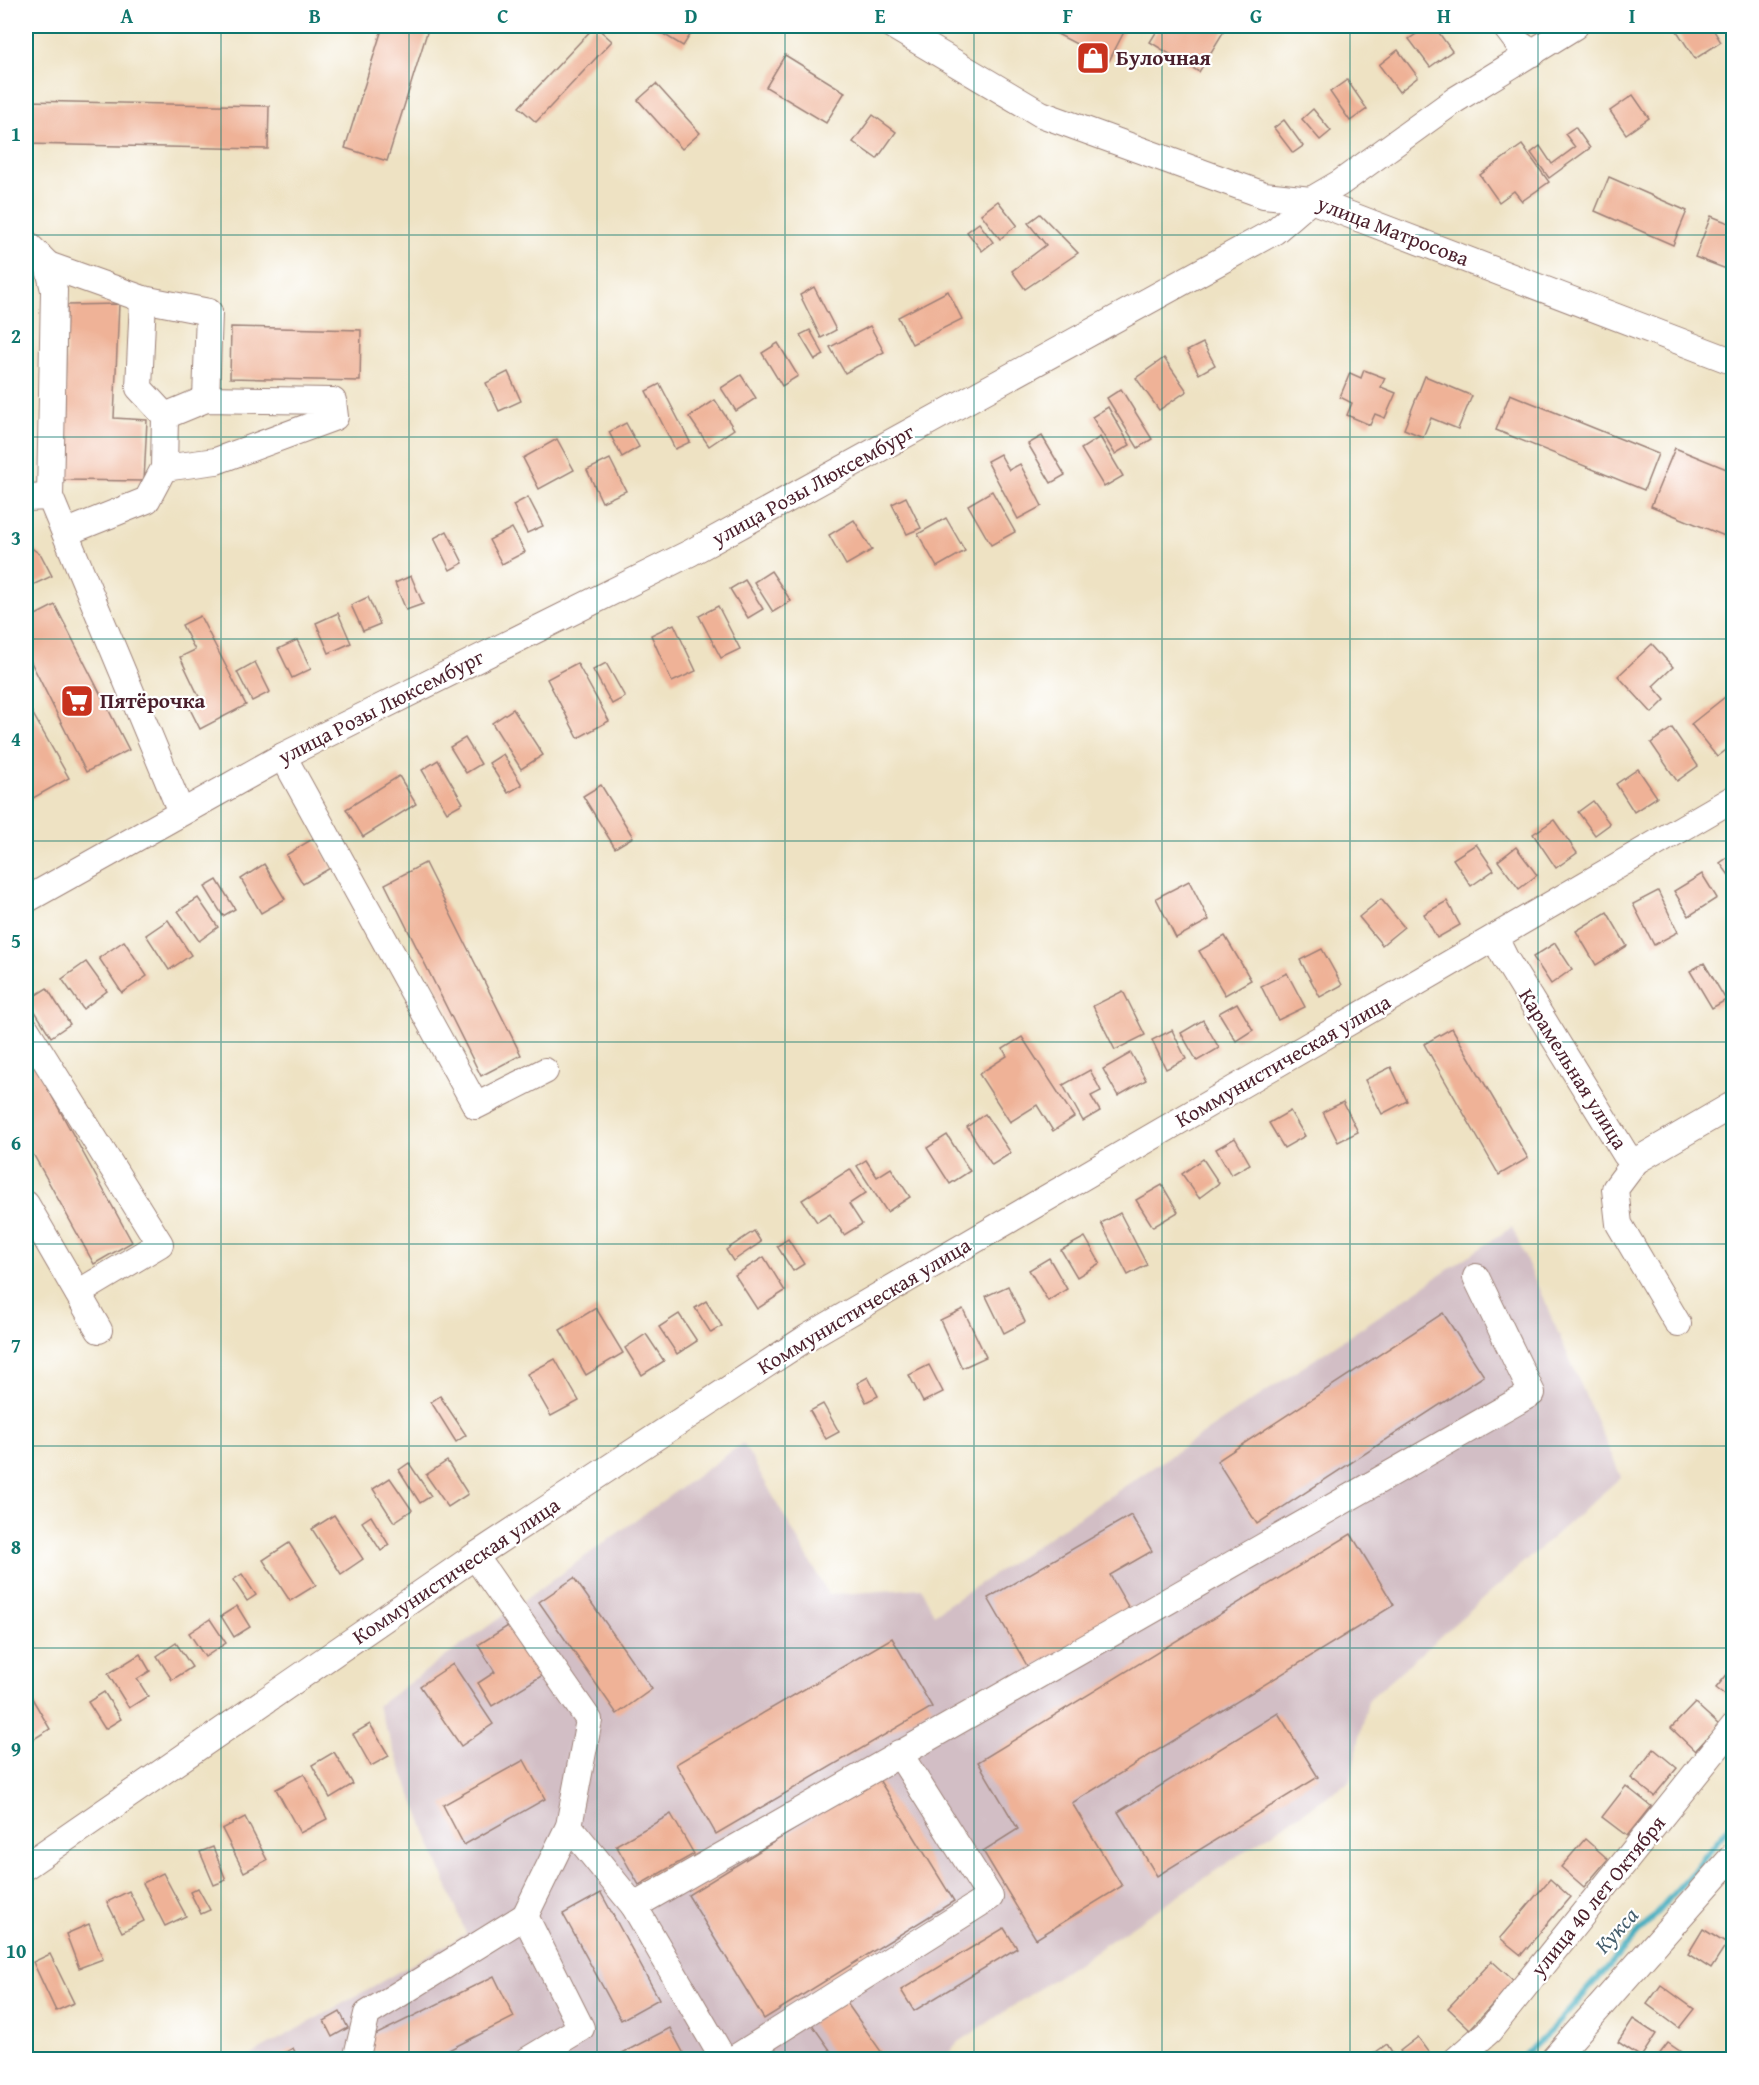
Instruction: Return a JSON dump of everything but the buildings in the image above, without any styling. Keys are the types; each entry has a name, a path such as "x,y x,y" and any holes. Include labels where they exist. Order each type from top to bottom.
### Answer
{"street":[{"name":"улица Матросова","path":"893,26 1041,114 1264,195 1311,200 1734,362"},
{"path":"1505,26 1518,43 1533,53"},
{"name":"улица Розы Люксембург","path":"26,900 283,756 690,553 1275,231 1311,200 1340,183 1455,100 1575,26"},
{"path":"26,243 48,265 143,299 208,312 206,399"},
{"path":"48,265 54,290 38,498 65,533 181,812"},
{"path":"65,533 147,500 164,468 165,416 139,388 143,299"},
{"path":"164,468 216,461 335,417 333,401 206,399 165,416"},
{"path":"283,756 476,1106 545,1071"},
{"name":"Коммунистическая улица","path":"26,1866 475,1556 808,1337 1734,798"},
{"name":"Карамельная улица","path":"1495,938 1518,980 1626,1155 1636,1161 1734,1104"},
{"path":"26,1029 160,1244 78,1293"},
{"path":"1636,1161 1615,1189 1619,1224 1678,1324"},
{"path":"26,1204 99,1330"},
{"path":"634,1906 1532,1393 1476,1277"},
{"path":"356,2060 367,2014 525,1916 569,1826 589,1720 475,1556"},
{"name":"улица 40 лет Октября","path":"1456,2060 1489,2031 1734,1726"},
{"path":"732,2060 990,1897 899,1753"},
{"path":"569,1826 634,1906 724,2060"},
{"path":"1553,2060 1734,1854"},
{"path":"525,1916 580,2028 528,2060"}],"shaded area":[{"path":"1512,1227 1621,1477 1368,1700 1350,1781 959,2042 943,2059 242,2060 466,1934 377,1706 743,1443 829,1595 921,1588 934,1614"}],"waterway":[{"name":"Кукса","path":"1520,2060 1552,2030 1691,1874 1734,1820"}],"place":[{"name":"Булочная","path":"1093,58"},
{"name":"Пятёрочка","path":"77,701"}]}
